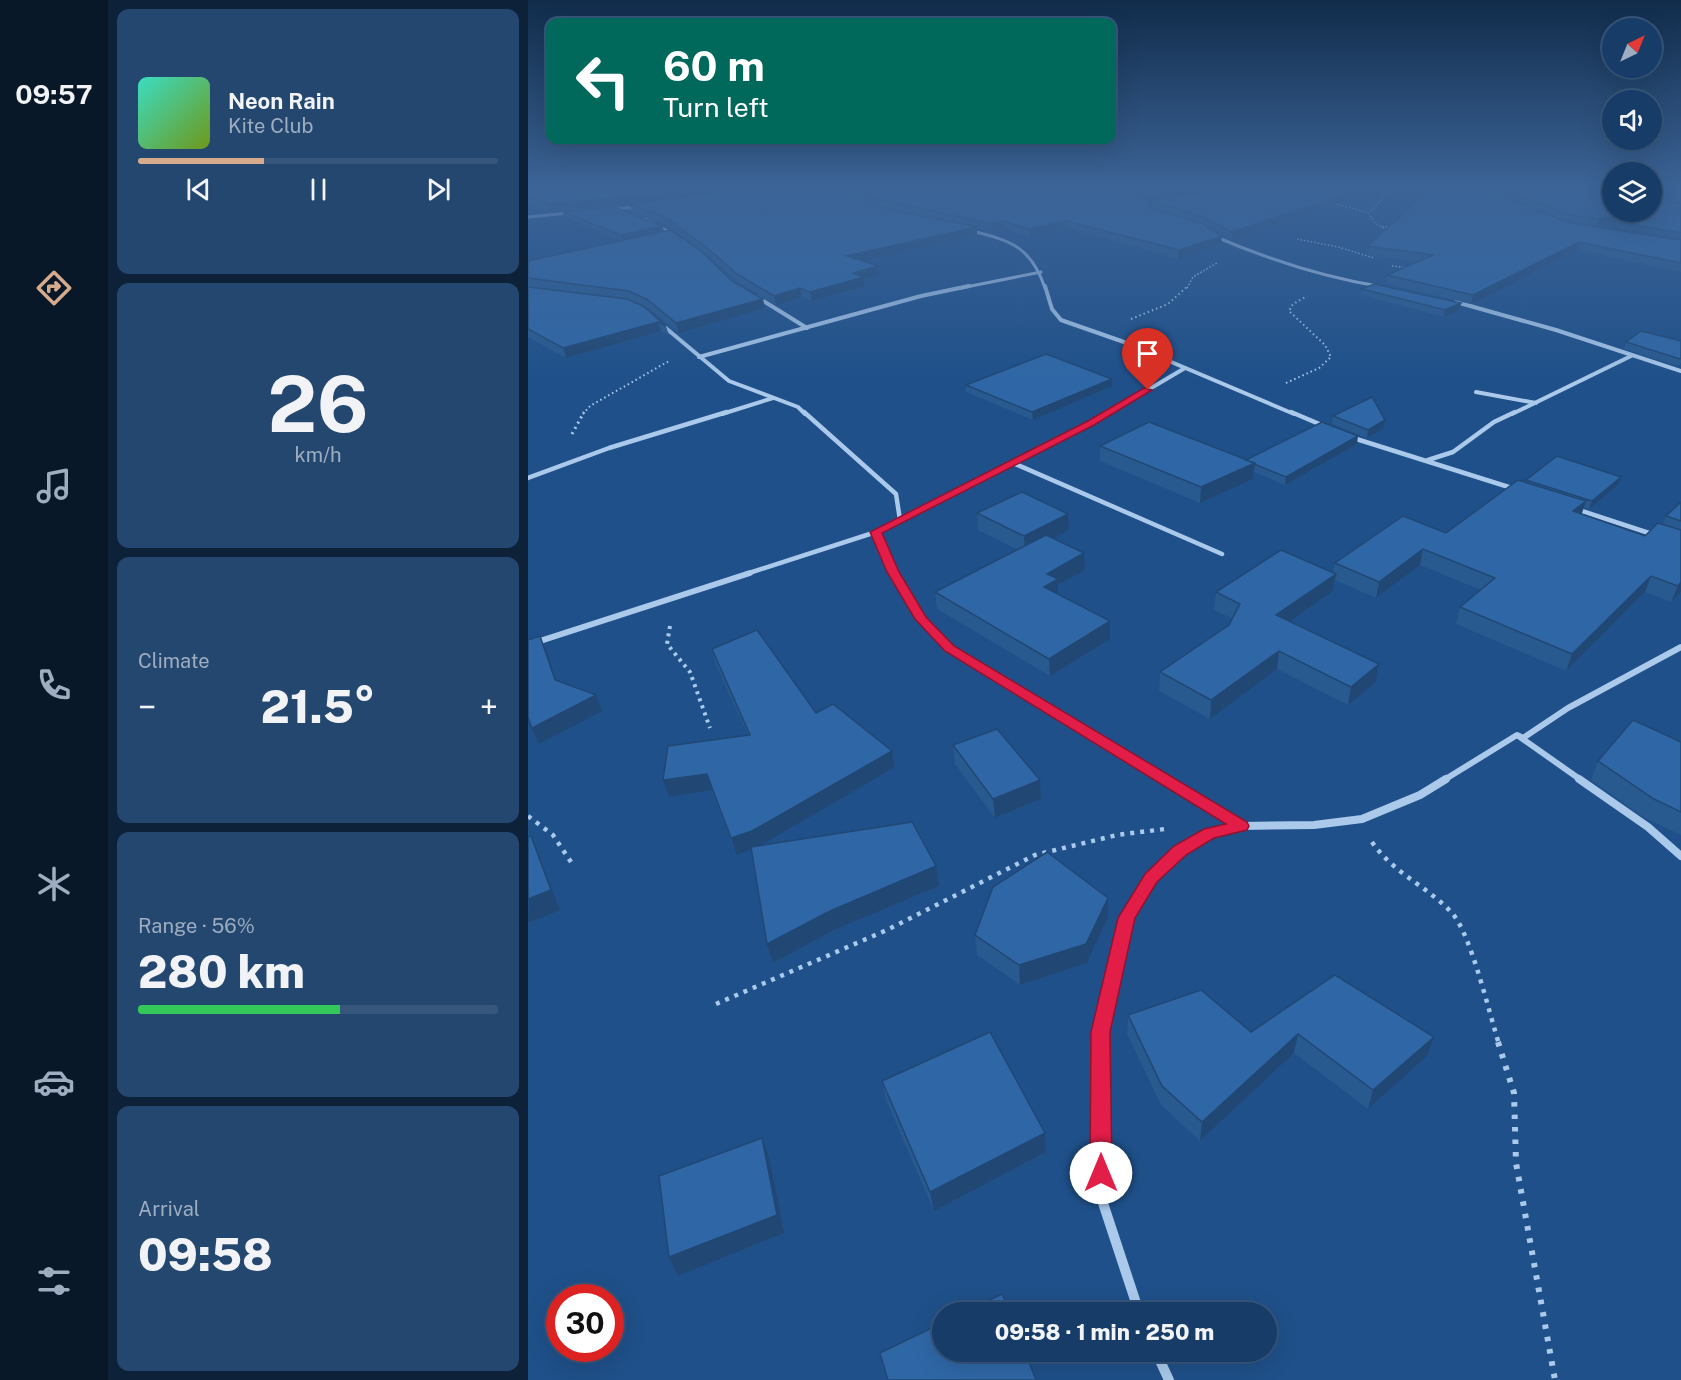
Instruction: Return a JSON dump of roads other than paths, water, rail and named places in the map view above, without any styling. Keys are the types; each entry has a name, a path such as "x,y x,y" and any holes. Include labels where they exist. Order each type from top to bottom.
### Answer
{"street":[{"path":"1028,253 1041,272 1056,317 1331,429"},
{"path":"1256,253 1346,281 1381,286"},
{"path":"699,357 921,296 1041,272"},
{"path":"751,295 807,328"},
{"path":"1446,300 1546,327 1681,371"},
{"path":"656,319 729,381 798,407 896,494 900,520"},
{"path":"1426,460 1453,452 1494,422 1632,355"},
{"path":"528,645 876,532 1091,423 1185,368"},
{"path":"1476,392 1536,403"},
{"path":"528,478 609,448 774,398"},
{"path":"1342,434 1522,491"},
{"path":"1013,463 1222,554"},
{"path":"1575,508 1660,536"},
{"path":"876,532 893,572 921,619 950,649 1241,826"},
{"path":"1517,735 1523,738 1568,708 1681,647"},
{"path":"1136,1302 1101,1197 1100,1032 1126,918 1151,878 1180,850 1209,833 1241,826 1314,825 1362,819 1420,795 1517,735"},
{"path":"1517,735 1648,827 1681,856"},
{"path":"1161,1362 1169,1380"}]}
